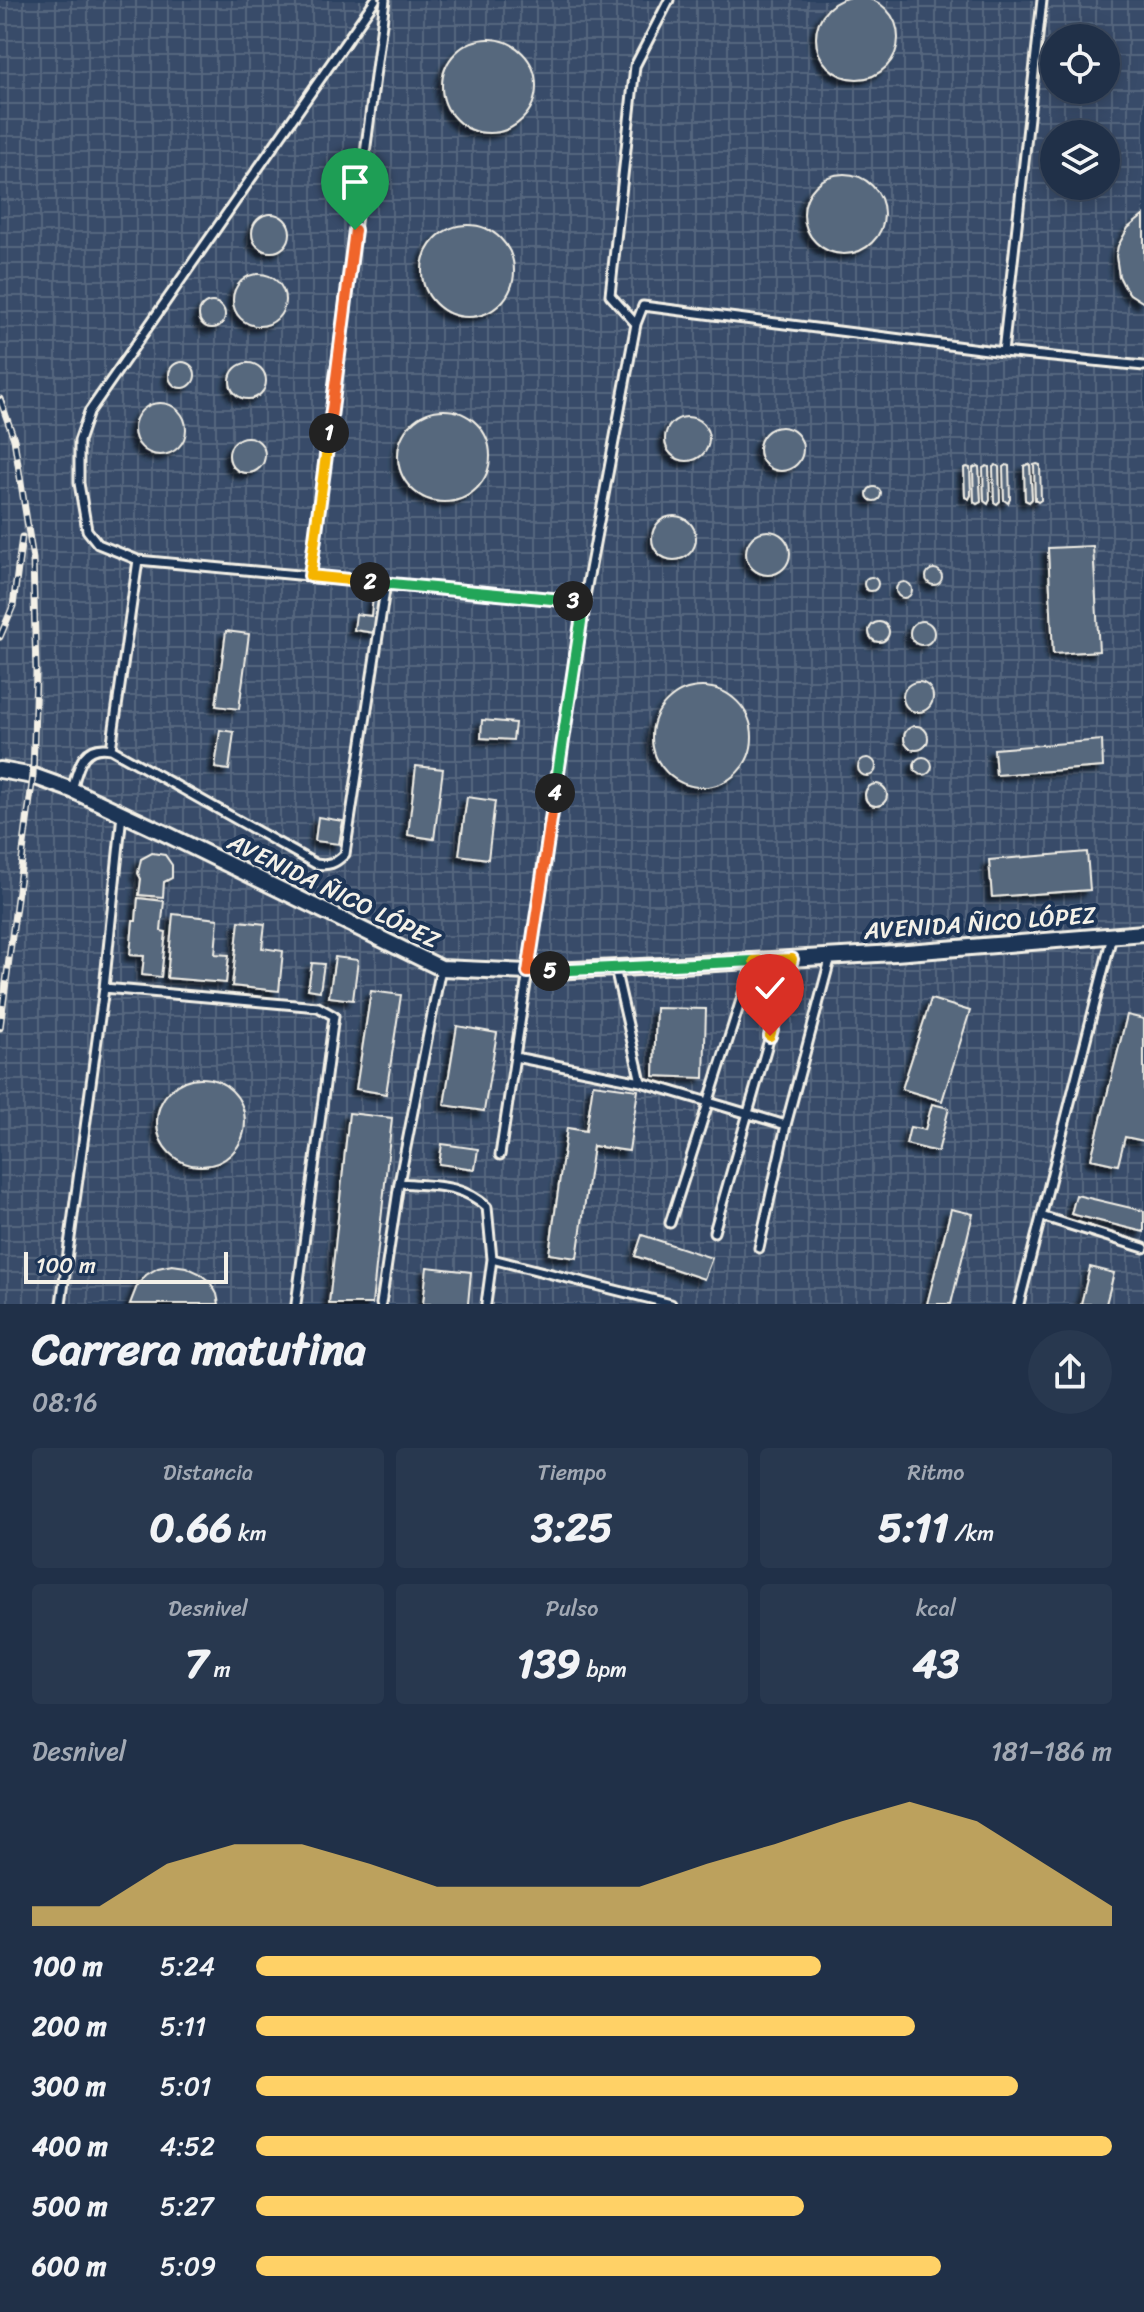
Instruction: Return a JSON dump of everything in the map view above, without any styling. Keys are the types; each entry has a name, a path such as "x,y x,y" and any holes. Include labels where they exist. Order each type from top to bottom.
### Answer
{"street":[{"name":"AVENIDA ÑICO LÓPEZ","path":"0,770 33,776 72,790 441,968 528,972 615,968 792,959 1144,933"}],"lane":[{"path":"375,0 89,412 79,441 79,483 87,530 98,544 138,560 584,602"},
{"path":"310,576 385,0"},
{"path":"636,324 610,295 635,66 669,0"},
{"path":"1003,352 1042,0"},
{"path":"500,1155 584,602 636,324 643,306 1003,352 1144,366"},
{"path":"111,749 138,560"},
{"path":"72,790 79,762 88,753 103,747 111,749 316,864 326,866 337,863 345,854 386,583"},
{"path":"61,1304 104,988 122,814"},
{"path":"1019,1304 1112,936"},
{"path":"759,1248 786,1125 831,956"},
{"path":"714,1232 792,959"},
{"path":"670,1223 753,961"},
{"path":"381,1304 399,1183 441,968"},
{"path":"615,968 641,1082"},
{"path":"104,988 318,1007 334,1016 296,1304"},
{"path":"515,1057 641,1082 786,1125"},
{"path":"399,1183 460,1189 474,1195 487,1207 492,1259 486,1304"},
{"path":"1041,1216 1144,1248"},
{"path":"492,1259 671,1304"}],"shaded area":[{"path":"0,0 1144,0 1144,1304 0,1304"}],"building":[{"path":"841,0 873,0 891,15 897,30 895,54 886,67 873,76 857,79 841,76 828,67 819,54 816,38 819,22 828,9"},
{"path":"489,39 507,43 522,53 532,68 536,86 532,104 522,119 507,129 489,133 471,129 456,119 446,104 442,86 446,68 456,53 471,43"},
{"path":"836,174 852,174 873,185 884,206 884,222 873,243 852,254 836,254 822,248 810,236 804,222 804,206 810,192 822,180"},
{"path":"271,214 284,220 290,233 284,246 271,252 258,246 252,233 258,220"},
{"path":"1144,215 1144,303 1124,286 1116,256 1128,228"},
{"path":"468,225 494,233 506,245 514,271 506,297 494,309 468,317 442,309 430,297 422,271 430,245 442,233"},
{"path":"259,274 277,282 285,300 277,318 259,326 241,318 233,300 241,282"},
{"path":"212,302 221,306 225,315 221,324 212,328 203,324 199,315 203,306"},
{"path":"182,362 191,366 195,375 191,384 182,388 173,384 169,375 173,366"},
{"path":"248,363 261,368 266,381 261,394 248,399 235,394 230,381 235,368"},
{"path":"160,403 178,411 186,429 178,447 160,455 142,447 134,429 142,411"},
{"path":"444,410 461,414 476,424 486,439 490,456 486,473 476,488 461,498 444,502 427,498 412,488 402,473 398,456 402,439 412,424 427,414"},
{"path":"687,417 703,423 709,439 703,455 687,461 671,455 665,439 671,423"},
{"path":"781,427 797,433 803,449 797,465 781,471 765,465 759,449 765,433"},
{"path":"247,437 260,442 265,455 260,468 247,473 234,468 229,455 234,442"},
{"path":"1028,464 1032,499 1029,502 1025,500 1024,466"},
{"path":"1034,465 1040,465 1041,500 1038,502 1035,500"},
{"path":"977,466 981,502 977,504 974,502 973,468"},
{"path":"987,466 988,504 984,501 983,468"},
{"path":"1009,466 1008,503 1004,500 1003,467"},
{"path":"993,467 999,467 1000,501 997,504 994,502"},
{"path":"964,468 970,468 969,499 965,497"},
{"path":"874,487 881,494 874,501 867,494"},
{"path":"674,516 690,522 696,538 690,554 674,560 658,554 652,538 658,522"},
{"path":"768,531 784,537 790,553 784,569 768,575 752,569 746,553 752,537"},
{"path":"1093,546 1099,651 1053,654 1048,548"},
{"path":"931,569 937,569 942,577 940,583 931,585 926,580 926,574"},
{"path":"871,577 878,584 871,591 864,584"},
{"path":"901,582 907,582 912,590 910,596 901,598 896,593 896,587"},
{"path":"373,597 379,598 375,633 354,630 356,614 371,616"},
{"path":"922,621 933,628 934,633 927,644 922,645 911,638 910,633 917,622"},
{"path":"875,622 883,622 889,632 883,642 875,642 869,636 869,628"},
{"path":"226,631 249,634 239,709 216,706"},
{"path":"918,682 929,686 933,697 929,708 918,712 907,708 903,697 907,686"},
{"path":"702,687 721,691 737,702 748,718 752,737 748,756 737,772 721,783 702,787 683,783 667,772 656,756 652,737 656,718 667,702 683,691"},
{"path":"482,720 515,723 513,740 481,738"},
{"path":"916,726 927,733 928,738 921,749 916,750 905,743 904,738 911,727"},
{"path":"220,730 234,732 229,770 215,768"},
{"path":"1102,740 1103,767 996,775 994,749"},
{"path":"919,757 927,757 932,766 930,773 919,775 914,770 914,762"},
{"path":"867,758 876,767 867,776 858,767"},
{"path":"416,766 443,769 434,839 408,835"},
{"path":"872,784 880,784 887,795 880,806 872,806 865,799 865,791"},
{"path":"467,797 495,801 488,859 459,855"},
{"path":"318,817 343,821 339,844 315,841"},
{"path":"1087,852 1090,890 992,897 989,860"},
{"path":"152,853 165,855 172,865 172,878 164,882 163,897 139,895 141,859"},
{"path":"138,898 164,901 161,931 166,932 161,977 142,975 144,956 130,955"},
{"path":"173,914 218,919 215,954 229,955 226,983 167,978"},
{"path":"239,921 265,924 262,948 283,951 279,991 232,986"},
{"path":"335,957 358,960 353,1000 329,997"},
{"path":"312,963 324,964 320,991 308,989"},
{"path":"371,991 401,995 386,1094 356,1089"},
{"path":"931,999 970,1011 942,1101 902,1089"},
{"path":"656,1008 706,1009 704,1078 654,1076"},
{"path":"1127,1015 1144,1019 1144,1141 1125,1137 1118,1165 1091,1159"},
{"path":"457,1026 497,1033 484,1111 444,1105"},
{"path":"201,1078 218,1082 232,1091 241,1105 245,1122 241,1139 232,1153 218,1162 201,1166 184,1162 170,1153 161,1139 157,1122 161,1105 170,1091 184,1082"},
{"path":"593,1084 638,1090 629,1151 593,1146 577,1258 549,1254 567,1128 586,1131"},
{"path":"932,1104 949,1108 938,1152 906,1144 910,1127 925,1130"},
{"path":"349,1113 392,1118 372,1304 329,1304"},
{"path":"442,1144 478,1149 475,1169 439,1164"},
{"path":"1076,1195 1144,1211 1144,1232 1071,1214"},
{"path":"951,1209 973,1214 951,1304 927,1304"},
{"path":"642,1235 712,1258 704,1279 635,1256"},
{"path":"172,1265 186,1267 210,1282 219,1304 130,1304 137,1286 146,1275"},
{"path":"427,1267 471,1272 468,1304 423,1304"},
{"path":"1090,1267 1114,1273 1106,1304 1081,1304"}],"railway":[{"path":"0,399 14,439 33,559 36,672 33,776 0,1028"},
{"path":"0,637 13,606 22,537"}],"route":[{"path":"355,230 310,576 584,602 528,972 792,959 770,1036"}]}
